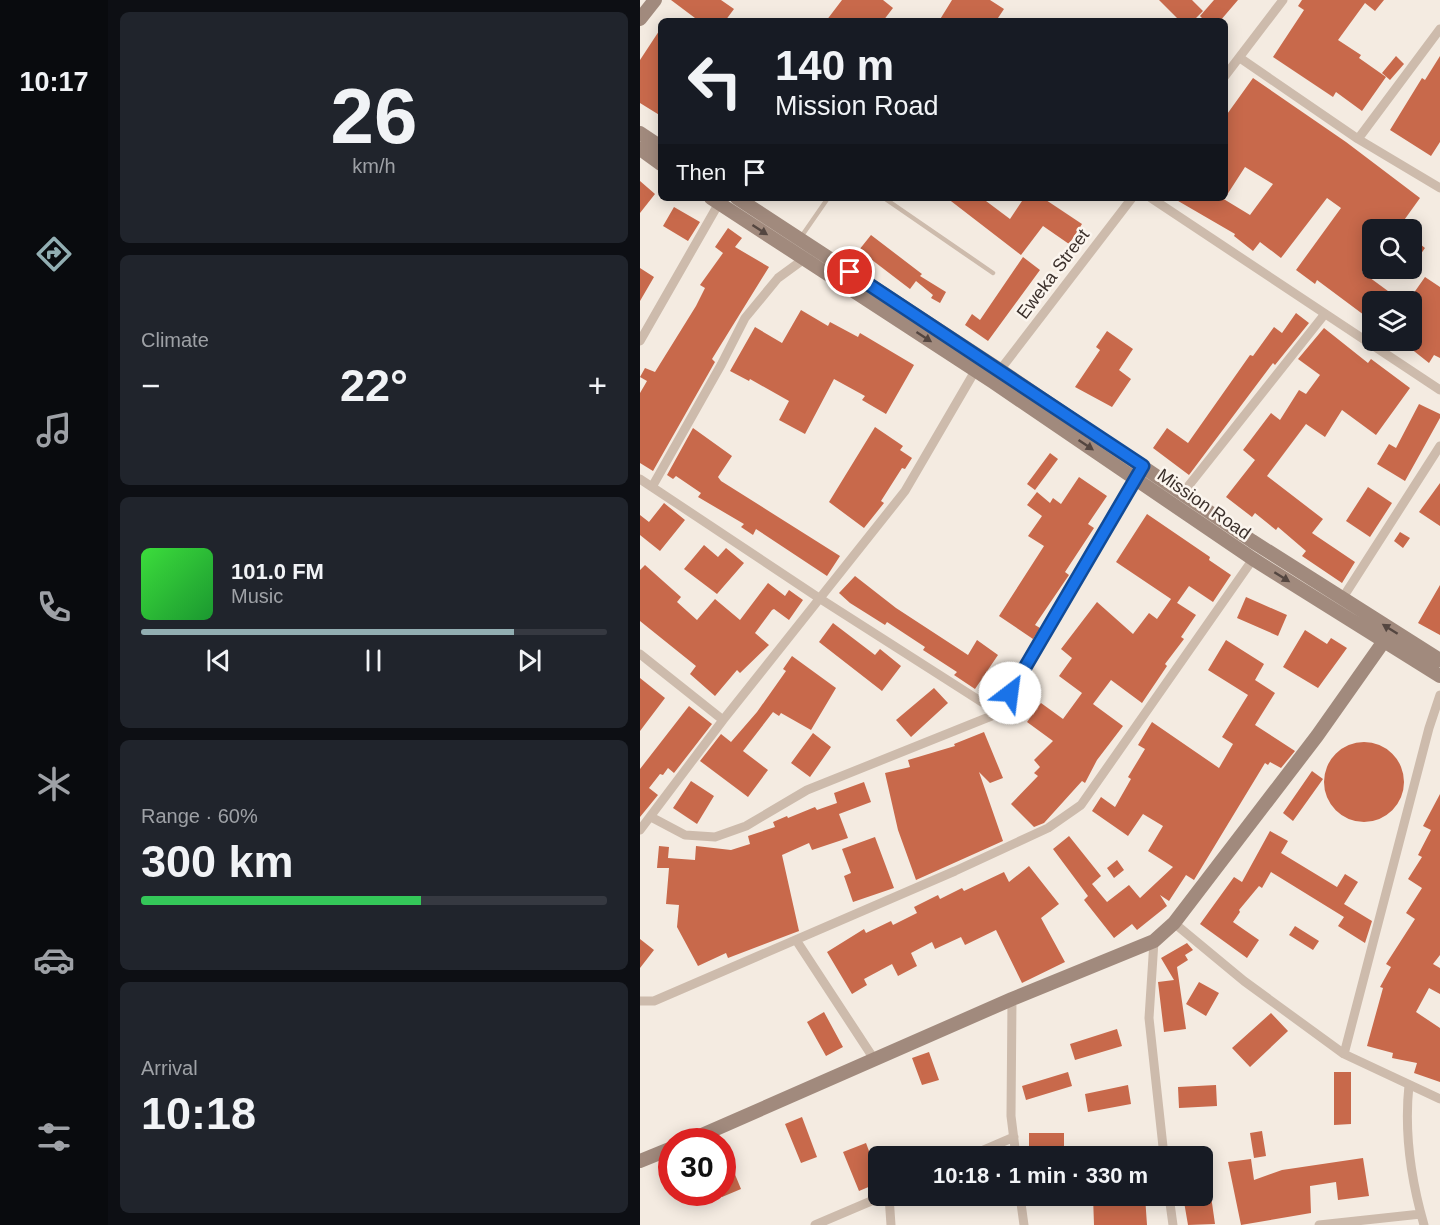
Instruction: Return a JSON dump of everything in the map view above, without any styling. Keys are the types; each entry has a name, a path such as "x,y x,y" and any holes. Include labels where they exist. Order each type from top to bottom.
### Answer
{"street":[{"path":"640,19 655,0"},
{"path":"1228,72 1283,0"},
{"path":"1358,139 1440,29"},
{"path":"1240,58 1358,139 1440,188"},
{"path":"640,132 658,145"},
{"path":"640,149 658,162"},
{"path":"640,340 715,201"},
{"name":"Mission Road","path":"715,201 976,371 1140,472 1182,494 1440,660"},
{"name":"Mission Road","path":"742,201 1000,370 1140,472 1253,559 1440,676"},
{"name":"Eweka Street","path":"1000,370 1130,201"},
{"path":"1155,201 1440,390"},
{"path":"652,487 716,376 745,318 778,278 804,259"},
{"path":"1182,494 1324,315"},
{"path":"640,830 723,720 905,491 976,371"},
{"path":"1342,599 1440,446"},
{"path":"651,817 685,835 715,837 746,826 807,790 999,712 1140,472"},
{"path":"640,479 819,598 999,712"},
{"path":"640,1001 654,1001 1048,828 1081,805 1253,559"},
{"path":"718,1128 1012,999 1154,941 1174,923 1317,736 1384,641"},
{"path":"640,654 723,720"},
{"path":"1344,1054 1429,728 1440,695"},
{"path":"1174,923 1244,981 1344,1054 1440,1100"},
{"path":"796,940 874,1059"},
{"path":"1154,941 1149,1018 1163,1146"},
{"path":"1012,999 1015,1146"},
{"path":"1409,1085 1406,1117 1407,1139 1424,1225"},
{"path":"993,1146 1014,1137"},
{"path":"640,1161 658,1154"},
{"path":"815,1225 868,1202"},
{"path":"890,1206 891,1225"},
{"path":"1021,1206 1024,1225"},
{"path":"1170,1206 1173,1225"},
{"path":"1319,1225 1421,1214"}],"lane":[{"path":"800,239 826,201"},
{"path":"888,201 993,273"}],"building":[{"path":"671,0 721,0 734,9 727,18 695,18"},
{"path":"842,0 883,0 893,8 885,18 828,18"},
{"path":"952,0 990,0 1004,9 998,18 941,18"},
{"path":"1159,0 1192,0 1203,11 1196,18 1177,18"},
{"path":"1214,0 1238,0 1223,18 1202,18 1200,16"},
{"path":"1302,0 1384,0 1375,11 1365,3 1338,40 1361,55 1359,58 1386,77 1362,111 1336,92 1333,97 1273,57 1304,10 1298,6"},
{"path":"658,33 658,114 640,103 640,60"},
{"path":"1396,56 1404,64 1390,80 1382,73"},
{"path":"1440,56 1440,142 1431,156 1390,130 1422,78 1425,80"},
{"path":"1253,78 1346,142 1420,198 1405,219 1362,219 1362,279 1372,279 1388,291 1362,291 1362,314 1317,280 1315,284 1296,270 1341,208 1327,198 1281,258 1260,242 1253,251 1234,236 1235,234 1178,201 1227,201 1250,215 1273,184 1245,167 1228,193 1228,113"},
{"path":"640,181 655,194 640,213"},
{"path":"951,201 986,201 1010,219 1022,201 1048,201 1082,224 1069,244 1043,226 1021,255"},
{"path":"674,207 700,222 688,241 663,226"},
{"path":"728,228 742,238 735,247 769,267 712,359 715,362 653,471 640,463 640,393 647,381 640,377 645,368 655,372 696,306 705,288 700,285 723,253 715,247"},
{"path":"871,235 922,274 920,276 946,292 940,303 931,298 933,295 916,281 910,289 859,250"},
{"path":"1023,257 1040,270 988,341 965,325 972,314 980,320"},
{"path":"640,268 654,277 640,301"},
{"path":"1425,277 1440,287 1440,358 1434,355 1429,363 1414,351 1422,351 1422,291 1415,291"},
{"path":"801,310 828,326 830,322 858,337 860,333 914,365 886,414 862,400 865,396 834,379 805,434 779,420 789,401 750,379 749,381 730,371 755,327 782,343"},
{"path":"1296,313 1309,323 1275,365 1273,363 1189,475 1153,448 1167,428 1188,443 1250,355 1253,356 1274,327 1282,333"},
{"path":"1324,328 1368,363 1371,359 1410,388 1376,435 1342,410 1325,437 1306,424 1267,476 1323,519 1312,533 1355,562 1342,583 1302,556 1306,551 1278,527 1276,530 1255,513 1252,517 1226,497 1255,460 1243,450 1271,413 1280,420 1299,390 1306,394 1320,375 1298,359"},
{"path":"1107,331 1133,349 1119,370 1131,379 1112,407 1075,387 1100,350 1096,347"},
{"path":"1419,404 1440,414 1440,418 1405,481 1377,464 1389,444 1396,448"},
{"path":"875,427 903,446 900,450 912,458 905,469 902,468 881,501 884,503 864,528 829,502"},
{"path":"693,428 732,456 718,477 721,481 840,556 827,576 756,529 753,535 741,527 744,524 698,497 701,493 676,476 673,479 667,475"},
{"path":"1050,453 1058,459 1035,490 1027,484"},
{"path":"1079,477 1107,496 1088,524 1094,528 1065,572 1069,575 1035,625 1040,628 1033,639 999,616 1044,546 1028,536 1042,516 1027,505 1037,492 1050,503 1053,498 1061,504"},
{"path":"1440,483 1440,526 1419,512"},
{"path":"1368,487 1392,503 1370,537 1346,521"},
{"path":"664,503 685,520 660,551 640,535 640,515 649,522"},
{"path":"1147,514 1210,557 1209,560 1231,575 1213,602 1189,586 1177,603 1116,562"},
{"path":"1400,532 1410,538 1403,548 1394,541"},
{"path":"704,545 718,557 726,548 744,563 717,594 684,569"},
{"path":"645,565 681,597 677,602 697,620 715,599 740,620 768,583 785,596 789,590 803,600 789,620 774,609 772,610 755,633 769,645 740,673 737,670 715,696 690,674 696,666 640,621 640,570"},
{"path":"855,576 896,608 968,655 977,640 998,655 975,689 954,675 957,672 923,650 925,647 887,622 885,625 850,603 839,593"},
{"path":"1440,585 1440,635 1418,623"},
{"path":"1246,597 1287,615 1278,636 1237,618"},
{"path":"1171,599 1196,615 1181,637 1184,639 1165,664 1167,666 1142,703 1111,680 1093,704 1123,726 1097,760 1085,783 1082,781 1044,823 1034,827 1011,804 1038,776 1034,773 1040,767 1034,760 1053,741 1027,722 1041,703 1063,719 1082,693 1059,676 1072,658 1061,649 1097,602 1133,634 1149,613 1157,619"},
{"path":"833,623 875,655 880,649 901,666 882,691 819,642"},
{"path":"1305,630 1327,644 1331,638 1347,648 1318,688 1283,667"},
{"path":"1226,640 1264,664 1255,680 1275,693 1255,725 1295,751 1281,768 1270,762 1268,765 1265,763 1194,880 1186,875 1169,901 1160,895 1167,906 1137,930 1132,924 1114,938 1084,900 1088,896 1053,849 1069,836 1101,876 1092,884 1107,902 1129,885 1140,898 1173,867 1148,851 1163,826 1143,814 1128,836 1092,811 1101,797 1115,807 1131,779 1128,777 1145,749 1138,745 1152,722 1219,768 1233,744 1222,737 1248,695 1208,670"},
{"path":"792,656 836,688 811,730 781,713 779,716 773,712 743,751 768,770 748,797 700,761 721,734 731,742 757,712 786,671 783,669"},
{"path":"640,678 665,698 640,731"},
{"path":"934,688 948,703 911,737 896,720"},
{"path":"689,706 712,724 674,773 668,768 649,788 658,795 640,817 640,769"},
{"path":"984,732 1003,778 990,783 979,772 1003,841 916,880 898,830 885,773 910,767 908,760 955,746 954,744"},
{"path":"813,733 831,747 810,777 791,763"},
{"path":"1364,742 1379,745 1392,754 1401,767 1404,782 1401,797 1392,810 1379,819 1364,822 1349,819 1336,810 1327,797 1324,782 1327,767 1336,754 1349,745"},
{"path":"1312,771 1323,779 1293,821 1283,813"},
{"path":"691,781 714,796 697,824 673,808"},
{"path":"864,782 871,802 839,814 848,838 812,850 809,843 782,855 799,931 728,958 726,953 698,966 677,927 679,905 666,904 669,868 657,868 659,846 669,847 668,858 695,860 696,846 731,850 750,844 748,836 775,827 773,822 815,807 817,810 837,803 834,793"},
{"path":"1440,794 1440,955 1433,964 1440,968 1440,994 1429,988 1416,1012 1440,1028 1440,1082 1414,1073 1417,1063 1392,1058 1393,1053 1367,1046 1383,988 1380,987 1391,967 1386,964 1415,919 1406,913 1422,888 1408,879 1422,857 1418,855 1431,830 1423,826"},
{"path":"1270,831 1288,841 1281,853 1337,887 1345,874 1358,882 1344,904 1372,921 1365,943 1338,926 1344,917 1271,872 1262,888 1259,886 1239,910 1233,922 1259,940 1247,958 1200,924 1234,877 1242,882"},
{"path":"875,837 894,888 853,902 844,876 851,873 842,849"},
{"path":"1117,860 1124,870 1114,878 1107,868"},
{"path":"1029,866 1059,904 1041,918 1065,962 1022,983 996,930 965,945 961,937 935,949 932,942 911,953 917,966 898,976 892,964 864,979 867,985 852,994 827,952 864,929 866,933 891,921 893,925 917,913 914,907 938,895 940,899 962,888 964,891 1004,872 1009,882"},
{"path":"1295,926 1319,941 1313,950 1289,935"},
{"path":"640,939 654,950 640,968"},
{"path":"1187,943 1193,950 1185,955 1188,960 1177,967 1186,1029 1164,1032 1158,982 1174,980 1161,958"},
{"path":"1199,982 1219,993 1206,1016 1186,1004"},
{"path":"824,1012 843,1047 826,1056 807,1022"},
{"path":"1271,1013 1288,1031 1250,1067 1232,1048"},
{"path":"1117,1029 1122,1046 1075,1060 1070,1044"},
{"path":"929,1052 939,1080 922,1085 912,1058"},
{"path":"1068,1072 1072,1086 1026,1100 1022,1086"},
{"path":"1334,1072 1351,1072 1351,1124 1334,1125"},
{"path":"1128,1085 1131,1104 1088,1112 1085,1094"},
{"path":"1216,1085 1217,1106 1179,1108 1178,1087"},
{"path":"802,1117 817,1157 801,1163 785,1124"},
{"path":"1262,1131 1266,1156 1254,1158 1250,1133"},
{"path":"1029,1133 1064,1133 1064,1146 1029,1146"},
{"path":"866,1143 868,1187 859,1191 843,1152"},
{"path":"1363,1158 1369,1196 1338,1200 1336,1182 1310,1186 1311,1213 1241,1225 1228,1162 1251,1159 1254,1180 1282,1170"},
{"path":"736,1177 741,1189 736,1191"},
{"path":"1093,1206 1146,1206 1147,1225 1094,1225"},
{"path":"1185,1206 1212,1206 1215,1224 1188,1225"}],"route":[{"path":"850,272 1143,466 1010,693"}]}
